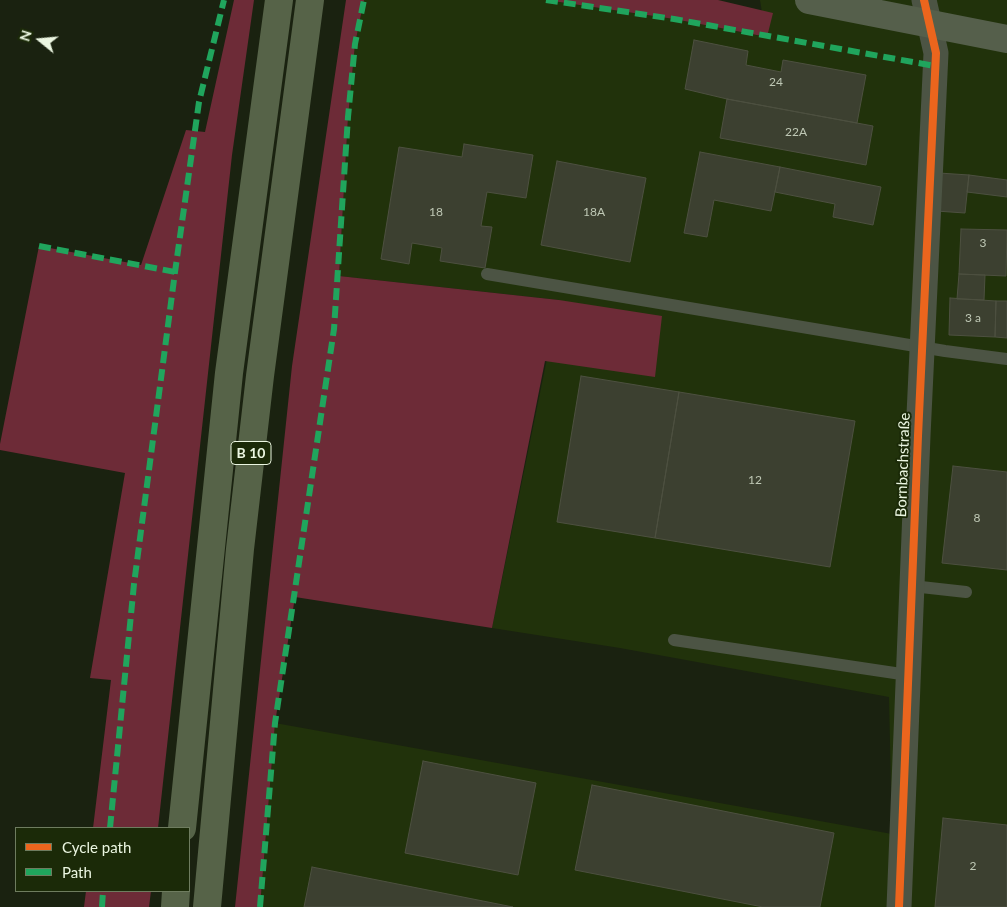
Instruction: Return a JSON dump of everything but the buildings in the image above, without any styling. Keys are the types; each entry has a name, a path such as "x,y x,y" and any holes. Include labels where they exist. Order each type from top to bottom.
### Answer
{"highway":[{"name":"B 10","path":"182,827 229,373 279,0"},
{"name":"B 10","path":"207,907 240,559 260,376 310,0"},
{"path":"175,907 176,892"}],"main road":[{"path":"810,0 886,16 927,12 1007,40"}],"street":[{"name":"Bornbachstraße","path":"899,907 936,53 927,12"}],"lane":[{"path":"487,274 1007,359"},
{"path":"912,586 966,592"},
{"path":"674,640 908,675"}],"shaded area":[{"path":"234,0 254,0 232,155 158,827 93,827 111,680 90,678 125,473 0,450 0,444 39,246 141,265 186,130 205,132"},
{"path":"346,0 364,0 355,44 348,117 339,276 559,300 662,316 655,377 545,361 492,628 295,597 275,723 260,907 235,907 292,366"},
{"path":"364,0 546,0 674,19 766,37 760,0 1007,0 1007,907 260,907 275,723 892,834 889,697 620,648 492,628 559,300 339,276 348,117 355,44"},
{"path":"546,0 718,0 773,13 767,37 674,19"},
{"path":"86,892 151,892 149,907 84,907"}],"marked path":[{"path":"110,827 134,584 175,272 199,102 224,0"},
{"path":"260,907 275,723 334,329 348,117 355,44 364,0"},
{"path":"546,0 674,19 935,66"},
{"path":"39,246 175,272"},
{"path":"102,907 103,892"}],"cycle path":[{"path":"899,907 936,53 924,0"}]}
